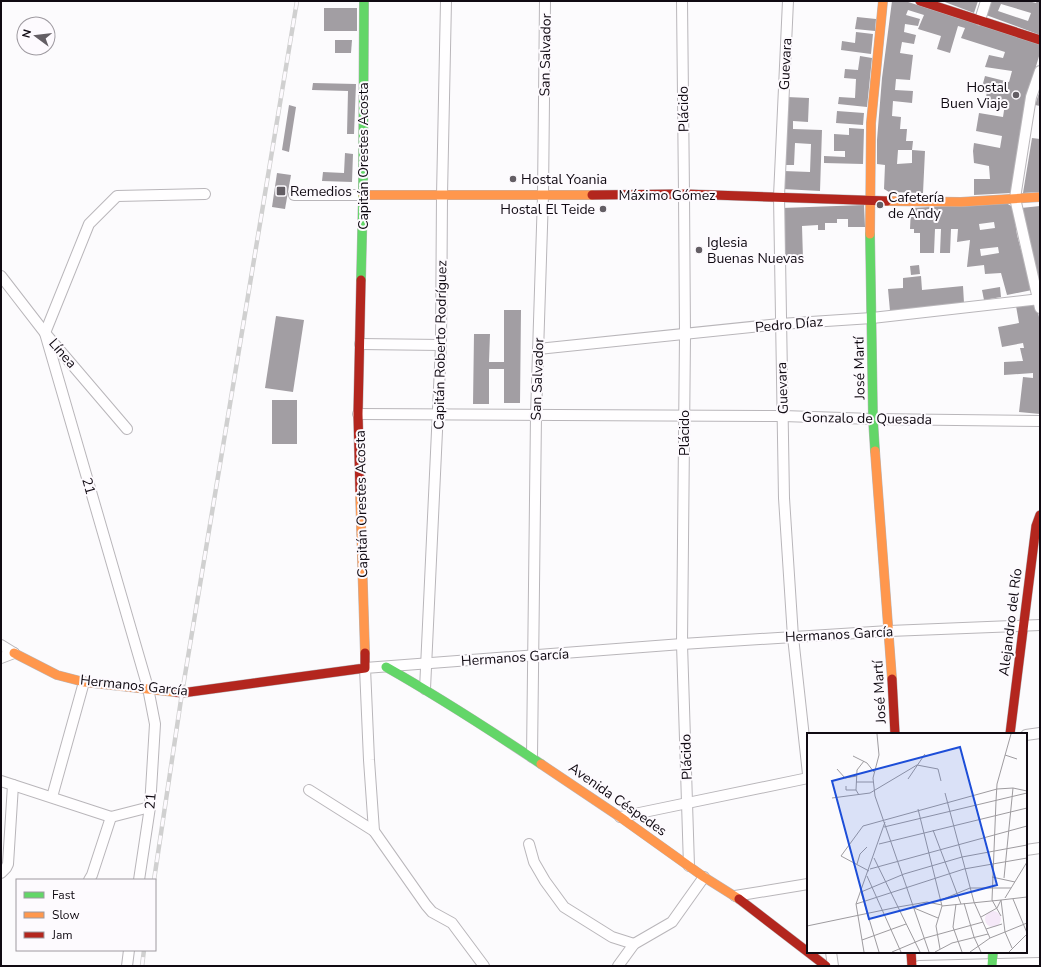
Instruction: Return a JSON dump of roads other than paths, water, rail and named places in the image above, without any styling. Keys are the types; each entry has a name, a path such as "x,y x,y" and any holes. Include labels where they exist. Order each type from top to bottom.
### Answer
{"street":[{"name":"Capitán Orestes Acosta","path":"364,1 363,195 358,414 365,668 374,831"},
{"name":"Capitán Roberto Rodríguez","path":"425,689 441,345 446,1"},
{"name":"San Salvador","path":"532,757 536,415 543,196 546,1"},
{"name":"Plácido","path":"682,1 684,194 682,644 689,866"},
{"name":"Guevara","path":"788,1 779,196 784,498 793,637 807,765"},
{"name":"José Martí","path":"883,1 871,123 870,201 873,419 895,733"},
{"path":"920,1 1040,40"},
{"path":"980,20 986,1"},
{"path":"1039,302 1015,198 1031,97 1040,71"},
{"path":"45,333 89,224 117,196 205,194"},
{"name":"Máximo Gómez","path":"294,195 543,196 684,194 779,196 870,201 961,202 1040,197"},
{"name":"Línea","path":"1,276 45,333 127,429"},
{"name":"Pedro Díaz","path":"538,349 780,324 872,318 1039,302"},
{"name":"21","path":"45,333 148,688 155,724 150,807 139,879"},
{"path":"360,344 441,345"},
{"name":"Gonzalo de Quesada","path":"358,414 783,416 873,419 1040,421"},
{"name":"Alejandro del Río","path":"1010,733 1036,526 1040,515"},
{"name":"Hermanos García","path":"1,645 57,675 84,682 182,693 365,668 426,663 682,644 889,631 1040,625"},
{"path":"1,658 14,653"},
{"name":"Avenida Céspedes","path":"386,667 425,689 532,757 704,877 734,896 807,952"},
{"path":"52,798 84,682"},
{"path":"1027,735 1040,733"},
{"path":"620,817 807,778"},
{"path":"1,781 111,817 150,807"},
{"path":"1,872 8,864 13,784"},
{"path":"309,790 374,831 426,905 432,912 452,923 484,966"},
{"path":"90,879 111,817"},
{"path":"529,844 534,862 544,881 564,907 612,937 634,944"},
{"path":"1027,850 1040,848"},
{"path":"618,966 634,944 672,922 704,877"},
{"path":"734,896 807,884"},
{"path":"127,966 129,951"},
{"name":"Avenida Céspedes","path":"809,953 826,966"},
{"path":"831,953 833,966"},
{"path":"912,953 912,966"},
{"path":"992,965 993,953"},
{"path":"919,966 1040,963"}],"railway":[{"path":"154,879 182,693 297,1"},
{"path":"142,966 144,951"}],"place":[{"name":"Hostal Buen Viaje","path":"1016,95"},
{"name":"Hostal Yoania","path":"513,179"},
{"name":"Remedios","path":"281,191"},
{"name":"Cafetería de Andy","path":"880,205"},
{"name":"Hostal El Teide","path":"603,209"},
{"name":"Iglesia Buenas Nuevas","path":"699,250"}]}
